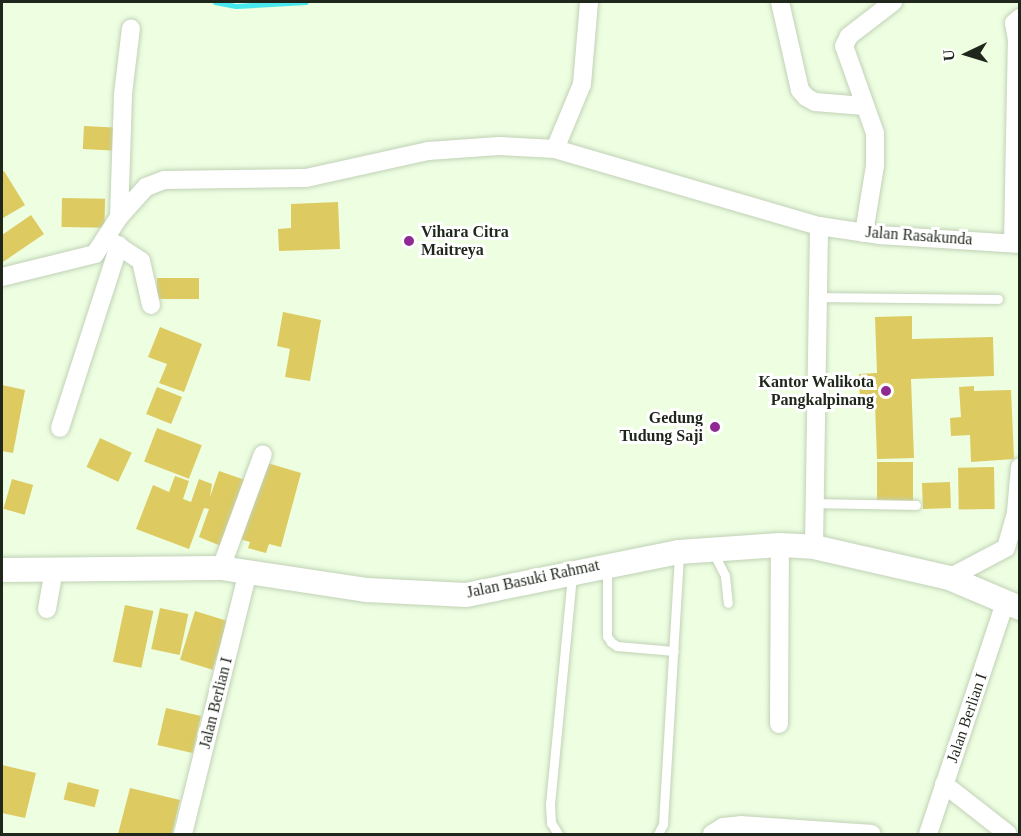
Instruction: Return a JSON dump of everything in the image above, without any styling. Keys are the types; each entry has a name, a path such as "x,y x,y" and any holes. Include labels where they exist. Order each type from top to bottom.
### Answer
{"street":[{"path":"555,149 582,84 589,2"},
{"path":"780,2 800,90 806,98 815,102 864,106"},
{"path":"864,233 876,146 843,46 849,36 894,2"},
{"path":"1013,18 1017,40 1016,244"},
{"path":"60,428 119,217 123,94 131,27"},
{"name":"Jalan Rasakunda","path":"119,217 146,187 171,178 306,178 428,151 499,146 555,149 819,226 864,233 1016,244"},
{"path":"814,547 819,226"},
{"path":"2,277 48,263 88,258 113,242"},
{"path":"113,242 141,261 151,305"},
{"path":"221,568 263,454"},
{"path":"949,578 1006,548 1016,512 1020,467"},
{"path":"779,724 780,545"},
{"name":"Jalan Basuki Rahmat","path":"2,570 221,568 368,590 466,595 607,564 710,547 780,545 814,547 949,578 1012,605"},
{"path":"47,609 54,570"},
{"name":"Jalan Berlian I","path":"183,834 248,572"},
{"name":"Jalan Berlian I","path":"928,834 944,784 1012,605"},
{"path":"944,784 1008,834"},
{"path":"712,834 723,827 741,825 872,834"}],"lane":[{"path":"818,297 999,299"},
{"path":"814,503 916,505"},
{"path":"710,547 725,576 728,603"},
{"path":"658,834 663,824 679,552"},
{"path":"607,564 607,636 611,642 617,646 674,651"},
{"path":"558,834 551,823 550,804 573,572"}],"building":[{"path":"84,126 118,128 117,151 83,149"},
{"path":"4,171 25,205 3,218 2,172"},
{"path":"62,198 105,199 104,228 61,227"},
{"path":"338,202 340,249 279,251 278,229 291,228 291,204"},
{"path":"31,215 44,234 3,262 2,235"},
{"path":"157,278 199,278 199,299 157,299"},
{"path":"283,312 321,320 310,381 285,377 290,349 277,346"},
{"name":"Kantor Walikota Pangkalpinang","path":"912,316 912,339 993,337 994,376 911,379 914,458 877,459 875,403 860,404 859,374 877,373 875,317"},
{"path":"160,327 202,344 184,392 159,383 167,364 148,357"},
{"path":"2,385 25,390 13,453 2,451"},
{"path":"974,386 974,391 1011,390 1014,459 971,462 970,435 951,436 950,418 961,417 959,387"},
{"path":"157,387 182,397 171,424 146,414"},
{"path":"157,428 202,445 189,479 144,462"},
{"path":"100,438 132,453 118,482 86,467"},
{"path":"261,461 301,473 281,547 269,544 266,553 248,548 250,542 240,539"},
{"path":"877,462 913,462 913,502 877,502"},
{"path":"994,467 995,509 959,510 958,468"},
{"path":"219,471 245,480 221,546 199,537 209,509 204,508 189,549 136,529 153,485 169,492 175,476 189,481 183,499 191,502 199,479 212,484 210,497"},
{"path":"12,479 33,485 25,515 3,509"},
{"path":"950,482 951,508 923,509 922,483"},
{"path":"125,605 153,611 141,668 113,662"},
{"path":"160,608 188,614 180,655 151,649"},
{"path":"195,611 228,621 213,670 180,660"},
{"path":"166,708 201,716 193,753 157,745"},
{"path":"2,765 36,773 25,818 2,813"},
{"path":"68,782 99,790 95,807 64,799"},
{"path":"130,788 180,800 172,834 118,834"}],"waterway":[{"path":"215,2 236,6 306,2"}],"place":[{"name":"Vihara Citra Maitreya","path":"409,241"},
{"name":"Kantor Walikota Pangkalpinang","path":"886,391"},
{"name":"Gedung Tudung Saji","path":"715,427"}]}
